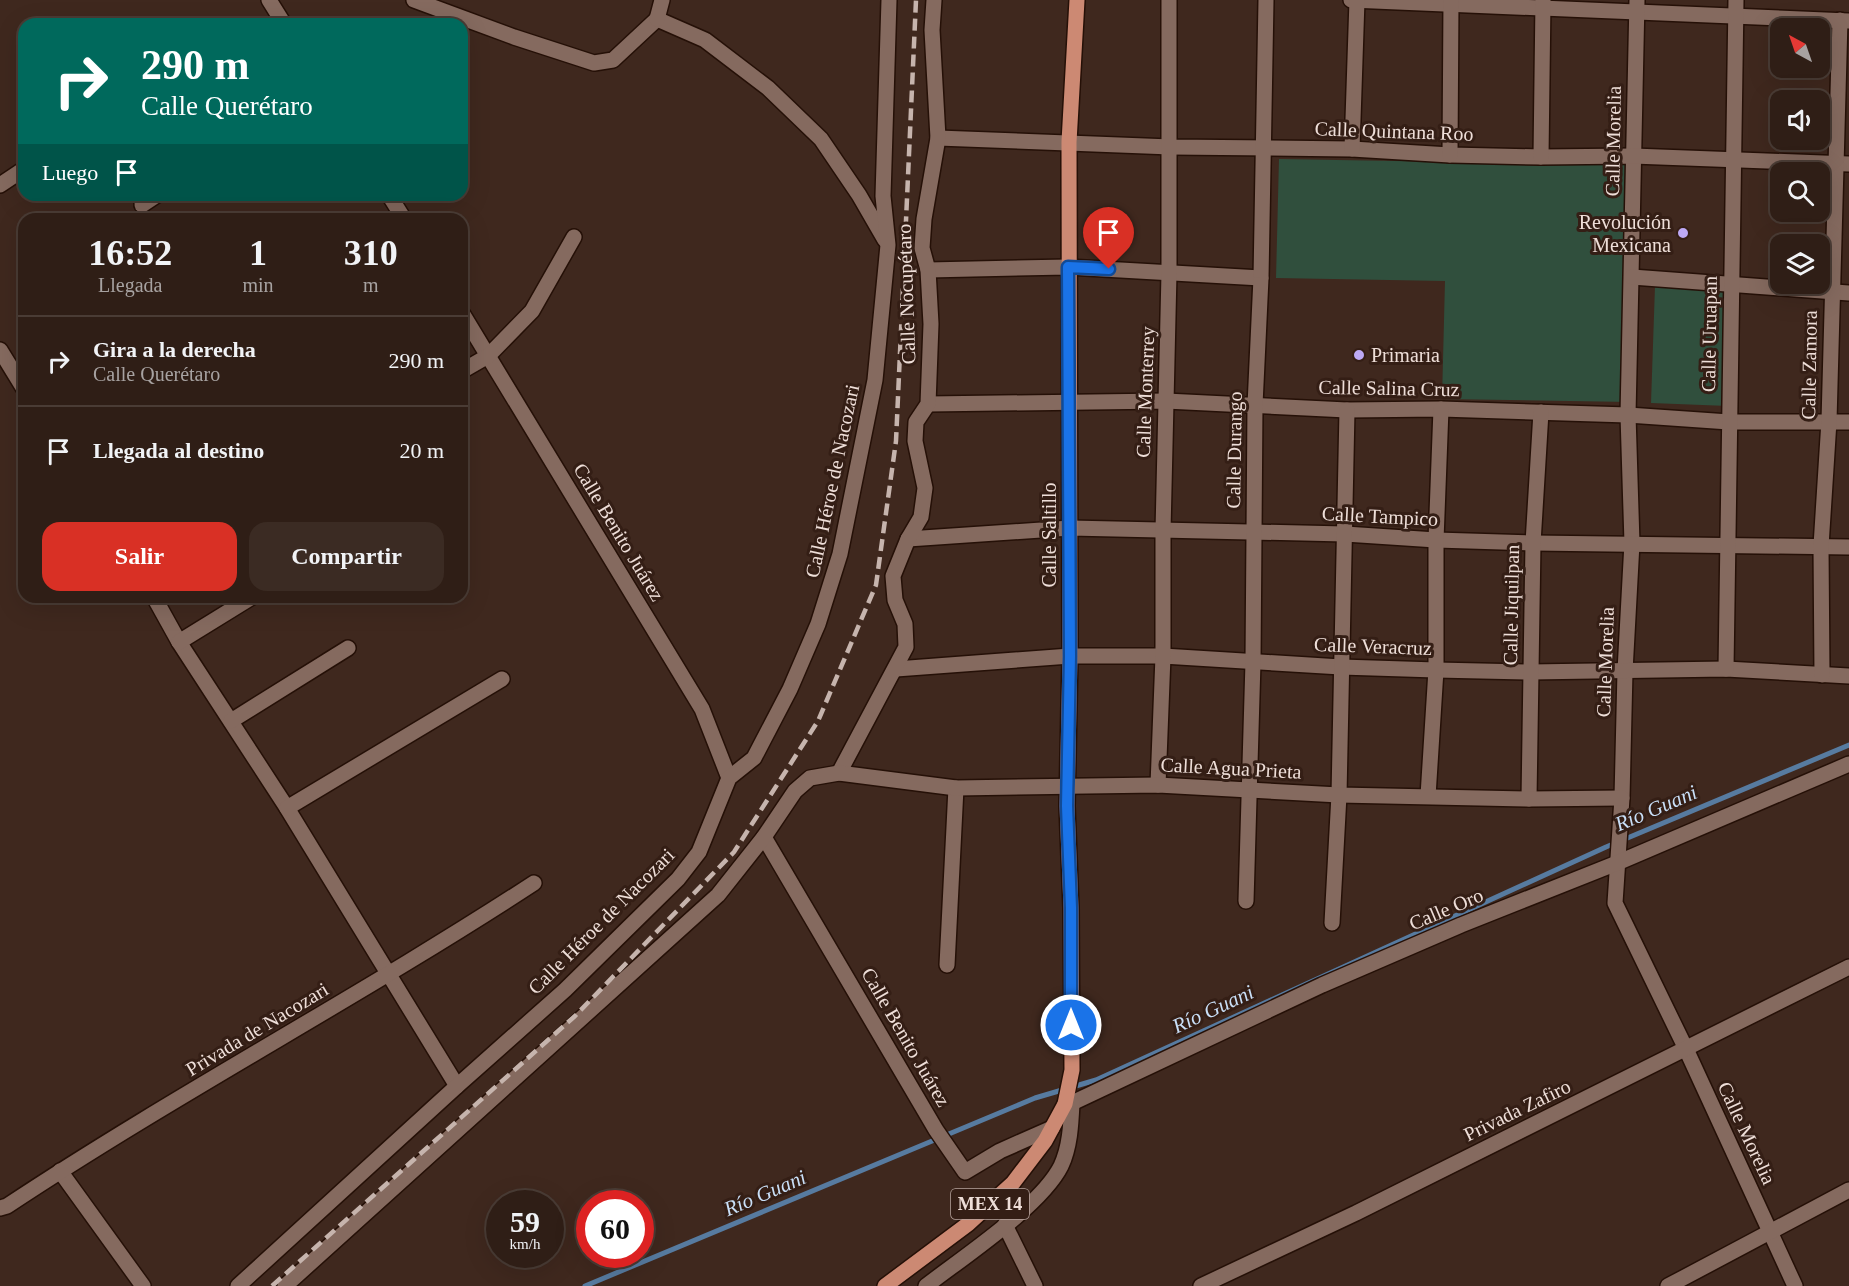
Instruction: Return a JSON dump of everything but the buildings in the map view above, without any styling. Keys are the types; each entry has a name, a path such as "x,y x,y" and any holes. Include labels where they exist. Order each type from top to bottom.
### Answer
{"main road":[{"name":"Calle Saltillo","path":"1068,1101 1072,1070 1067,787 1070,656 1069,142 1077,0"},
{"name":"MEX 14","path":"885,1286 968,1224 1013,1183 1035,1155 1068,1101"}],"street":[{"path":"269,0 280,18"},
{"path":"414,0 463,18"},
{"path":"468,20 594,63 613,60 657,19 662,0"},
{"name":"Calle Héroe de Nacozari","path":"238,1286 565,990 678,879 699,852 729,778 754,758 790,689 818,624 840,554 875,380 888,245 883,196 889,0"},
{"name":"Calle Nocupétaro","path":"839,773 906,647 905,624 896,600 893,576 908,539 921,517 925,488 915,441 916,422 928,404 932,324 928,270 922,248 938,138 932,30 934,0"},
{"name":"Calle Monterrey","path":"1158,785 1163,656 1163,531 1171,147 1169,0"},
{"name":"Calle Durango","path":"1246,901 1253,662 1255,405 1261,278 1266,0"},
{"path":"1351,0 1735,8 1845,21"},
{"path":"1352,149 1357,0"},
{"path":"1450,155 1451,3"},
{"path":"1541,157 1543,4"},
{"name":"Calle Morelia","path":"1637,6 1628,415 1632,543 1615,903 1686,1049 1795,1286"},
{"name":"Calle Uruapan","path":"1726,669 1735,8"},
{"path":"657,19 705,40 768,88 821,139 859,195 888,245"},
{"name":"Calle Zamora","path":"1822,675 1821,546 1829,421 1832,293 1842,164 1845,21"},
{"name":"Calle Quintana Roo","path":"938,138 1171,147 1352,149 1450,155 1541,157 1633,156 1842,164"},
{"path":"0,185 18,173"},
{"path":"142,205 148,201"},
{"path":"468,368 488,356 532,311 574,237"},
{"path":"928,270 1068,267 1261,278"},
{"path":"1632,277 1849,293"},
{"name":"Calle Benito Juárez","path":"468,323 702,709 729,778"},
{"path":"0,350 18,379"},
{"name":"Calle Salina Cruz","path":"928,404 1166,401 1347,410 1441,409 1628,415 1729,422 1849,422"},
{"path":"1428,796 1436,670 1436,540 1441,409"},
{"path":"1332,922 1339,795 1347,410"},
{"name":"Calle Jiquilpan","path":"1529,799 1533,543 1541,412"},
{"name":"Calle Tampico","path":"908,539 1070,528 1345,534 1533,543 1849,547"},
{"path":"157,603 179,642 287,808 387,975 457,1086"},
{"path":"179,642 242,603"},
{"path":"231,721 348,648"},
{"name":"Calle Veracruz","path":"896,669 1070,656 1163,656 1341,667 1436,670 1530,672 1726,669 1849,676"},
{"path":"287,808 502,679"},
{"name":"Calle Oro","path":"1068,1101 1322,985 1617,856 1849,764"},
{"name":"Calle Agua Prieta","path":"285,1286 718,895 765,837 795,791 810,778 839,773 956,788 1158,785 1339,795 1621,803"},
{"path":"947,965 956,788"},
{"name":"Calle Benito Juárez","path":"765,837 936,1130 964,1172 1000,1151 1052,1128"},
{"name":"Privada de Nacozari","path":"0,1208 7,1206 60,1171 534,884"},
{"name":"Privada Zafiro","path":"1201,1286 1356,1213 1849,967"},
{"path":"926,1286 1005,1225 1044,1191 1060,1167 1069,1143 1068,1101"},
{"path":"60,1171 143,1286"},
{"path":"1668,1286 1849,1190"},
{"path":"1005,1225 1035,1286"}],"green space":[{"path":"1279,159 1637,165 1631,402 1442,399 1445,281 1276,278"},
{"path":"1655,286 1732,289 1728,406 1651,403"}],"waterway":[{"name":"Río Guani","path":"585,1286 1035,1098 1096,1080 1606,847 1849,745"}],"railway":[{"path":"272,1286 575,1016 734,852 818,721 876,585 896,441 916,0"}],"place":[{"name":"Revolución Mexicana","path":"1683,233"},
{"name":"Primaria","path":"1359,355"}],"route":[{"path":"1071,1025 1071,908 1067,806 1070,656 1068,267 1109,269"}]}
